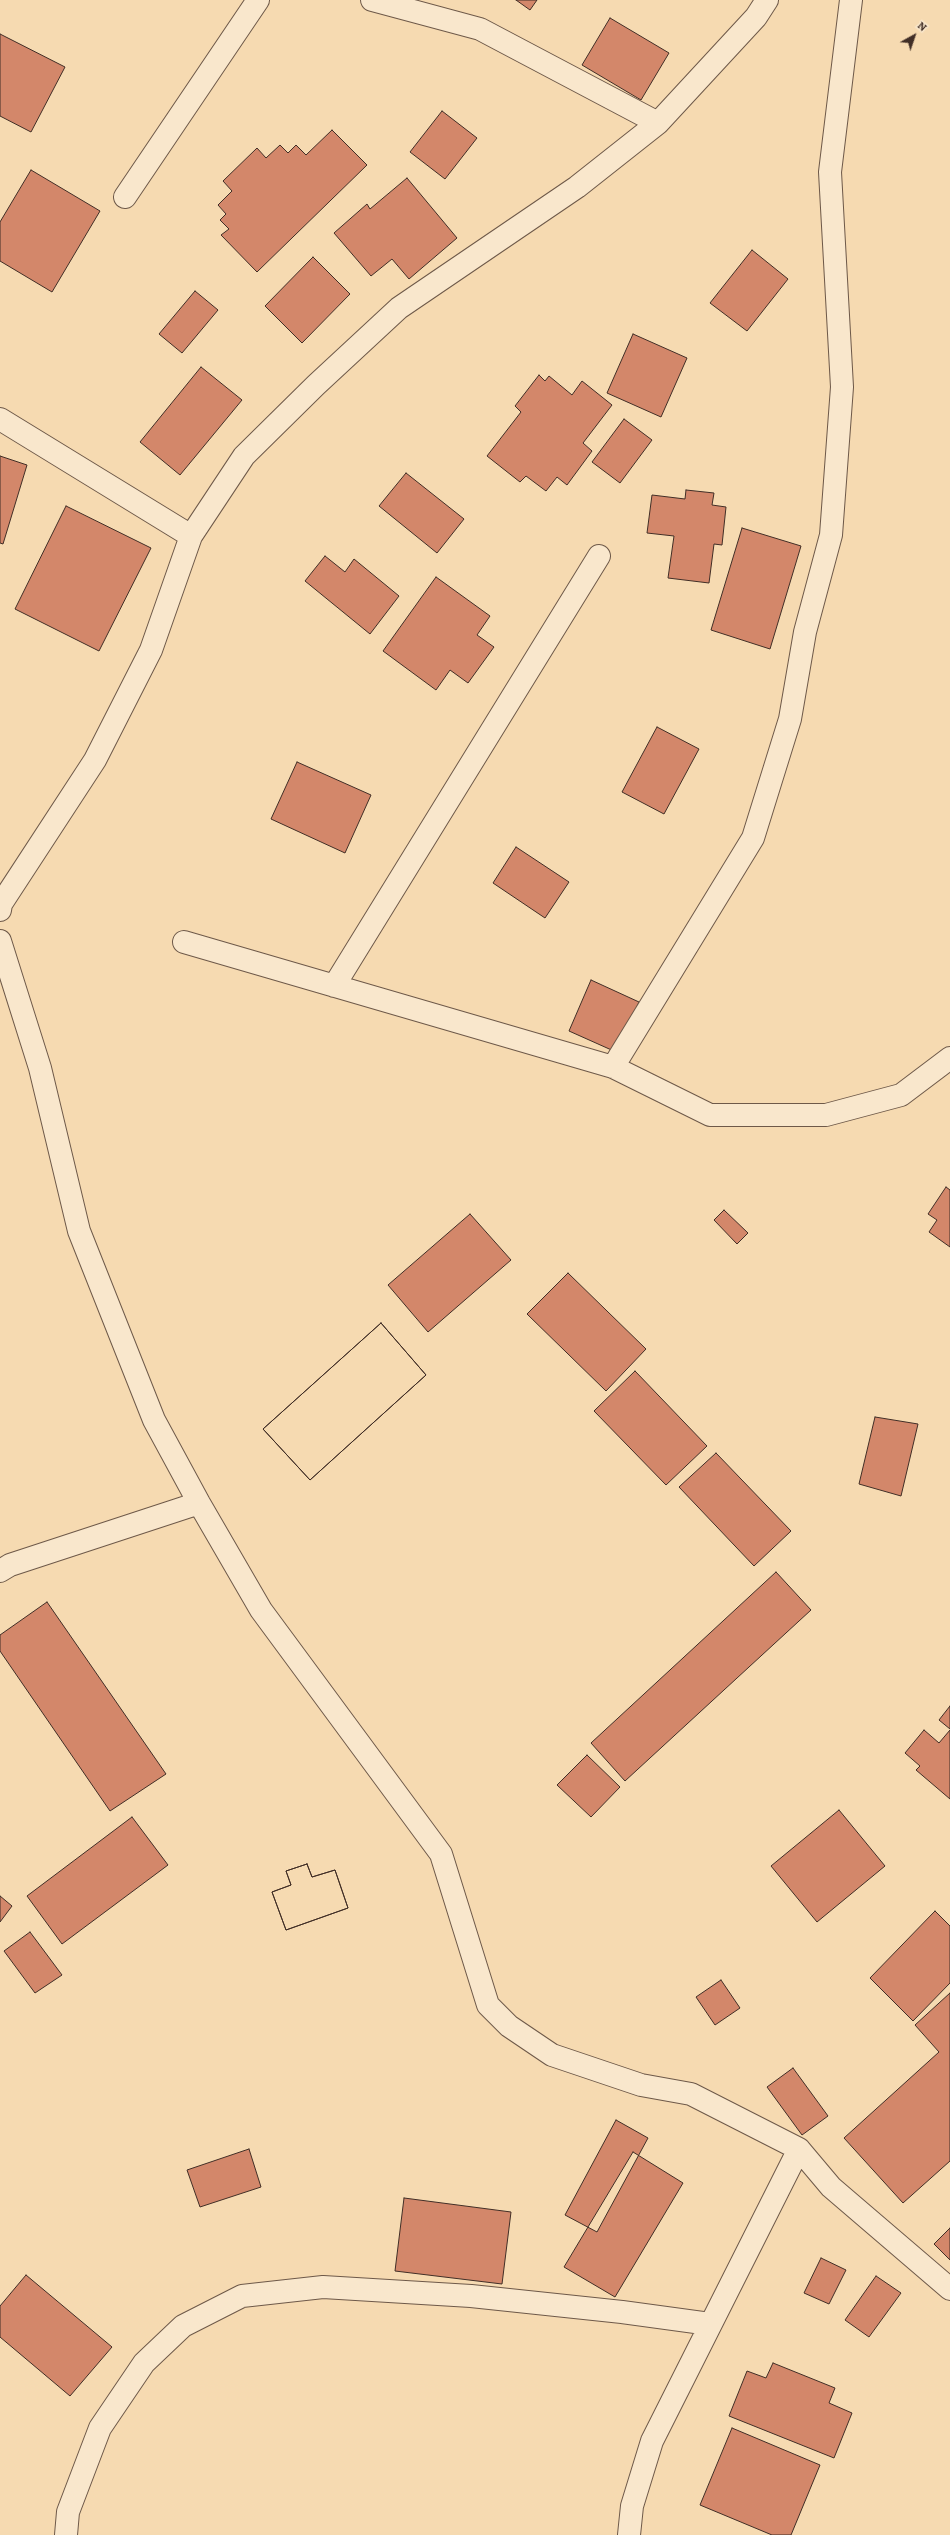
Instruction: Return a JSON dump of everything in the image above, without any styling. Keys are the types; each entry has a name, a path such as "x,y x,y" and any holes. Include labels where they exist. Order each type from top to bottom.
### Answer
{"street":[{"path":"125,197 258,0"},
{"path":"372,0 480,29 658,123"},
{"path":"0,910 1,904 98,753 151,650 190,536 244,456 399,308 577,187 658,123 756,17 767,0"},
{"path":"613,1067 753,838 790,719 805,632 831,535 842,387 830,172 851,0"},
{"path":"0,419 190,536"},
{"path":"334,986 599,556"},
{"path":"0,941 40,1068 79,1231 154,1420 198,1503 261,1610 441,1854 488,2005 510,2026 552,2055 641,2085 691,2094 799,2148 831,2187 950,2289"},
{"path":"184,942 613,1067 710,1115 826,1115 901,1095 950,1058"},
{"path":"0,1570 10,1565 198,1503"},
{"path":"629,2535 632,2506 652,2441 710,2324 762,2227 799,2148"},
{"path":"66,2535 68,2512 100,2428 144,2363 183,2326 242,2296 323,2287 471,2296 622,2312 710,2324"}],"building":[{"path":"516,0 537,0 530,10"},
{"path":"610,18 669,53 641,100 582,65"},
{"path":"0,34 65,67 31,132 0,116"},
{"path":"442,111 477,138 445,179 410,152"},
{"path":"332,130 367,165 257,272 221,235 229,229 220,220 226,214 218,205 232,191 223,181 257,148 266,158 280,145 288,153 296,145 306,155"},
{"path":"31,170 100,211 52,292 0,261 0,222"},
{"path":"407,178 457,238 409,279 392,259 371,276 334,233 367,204 370,209"},
{"path":"752,250 788,279 747,331 710,303"},
{"path":"313,257 350,294 302,343 265,306"},
{"path":"195,291 218,310 182,353 159,334"},
{"path":"633,334 687,358 661,417 607,393"},
{"path":"201,367 242,400 180,475 140,442"},
{"path":"539,375 545,381 549,376 572,395 582,381 612,405 583,443 592,451 567,485 557,477 546,491 526,476 520,482 487,456 521,412 515,406"},
{"path":"624,419 652,440 620,483 592,462"},
{"path":"0,456 27,465 3,544 0,543"},
{"path":"406,473 464,519 437,553 379,506"},
{"path":"686,490 714,493 712,505 726,507 722,545 714,544 709,583 668,578 674,536 647,533 652,495 685,499"},
{"path":"66,506 151,548 99,651 15,609"},
{"path":"742,528 801,546 770,649 711,630"},
{"path":"325,556 345,572 354,559 399,596 370,634 305,581"},
{"path":"436,577 490,616 477,635 494,647 468,683 450,670 436,690 383,651"},
{"path":"657,727 699,749 664,814 622,792"},
{"path":"297,762 371,795 345,853 271,819"},
{"path":"516,847 569,882 545,918 493,883"},
{"path":"591,980 639,1002 616,1052 569,1031"},
{"path":"946,1187 950,1190 950,1247 929,1232 937,1220 928,1214"},
{"path":"724,1210 748,1233 737,1244 714,1220"},
{"path":"470,1214 511,1260 428,1332 388,1285"},
{"path":"568,1273 646,1349 606,1391 527,1314"},
{"path":"381,1323 426,1375 310,1480 263,1429"},
{"path":"381,1323 426,1375 310,1480 263,1429"},
{"path":"635,1371 707,1446 666,1485 594,1411"},
{"path":"875,1417 918,1424 901,1496 859,1484"},
{"path":"716,1453 791,1531 754,1566 679,1487"},
{"path":"776,1572 811,1610 625,1781 591,1743"},
{"path":"47,1602 166,1774 110,1811 0,1651 0,1635"},
{"path":"950,1706 950,1729 939,1720"},
{"path":"924,1730 939,1743 950,1730 950,1799 916,1770 920,1766 905,1753"},
{"path":"587,1755 620,1787 591,1817 557,1785"},
{"path":"839,1810 885,1866 817,1922 771,1866"},
{"path":"132,1817 168,1865 62,1944 27,1896"},
{"path":"307,1864 312,1877 335,1870 348,1908 286,1930 272,1892 291,1885 286,1871"},
{"path":"307,1864 312,1877 335,1870 348,1908 286,1930 272,1892 291,1885 286,1871"},
{"path":"0,1896 12,1906 0,1922"},
{"path":"935,1911 950,1926 950,1983 913,2021 870,1978"},
{"path":"30,1932 62,1975 35,1993 4,1951"},
{"path":"721,1980 740,2008 715,2025 696,1997"},
{"path":"950,1993 950,2161 903,2203 844,2138 939,2052 915,2025"},
{"path":"793,2068 828,2116 802,2135 767,2087"},
{"path":"616,2120 648,2138 597,2232 565,2215"},
{"path":"249,2149 261,2187 200,2207 187,2170"},
{"path":"633,2152 683,2183 615,2297 564,2267"},
{"path":"404,2198 511,2212 502,2284 395,2271"},
{"path":"950,2228 950,2260 934,2244"},
{"path":"821,2258 846,2270 829,2304 804,2293"},
{"path":"26,2275 112,2347 70,2396 0,2337 0,2306"},
{"path":"876,2276 901,2293 869,2337 845,2320"},
{"path":"773,2363 835,2388 829,2403 852,2413 834,2458 729,2416 747,2371 766,2378"},
{"path":"732,2428 820,2465 791,2535 772,2535 700,2505"}]}
